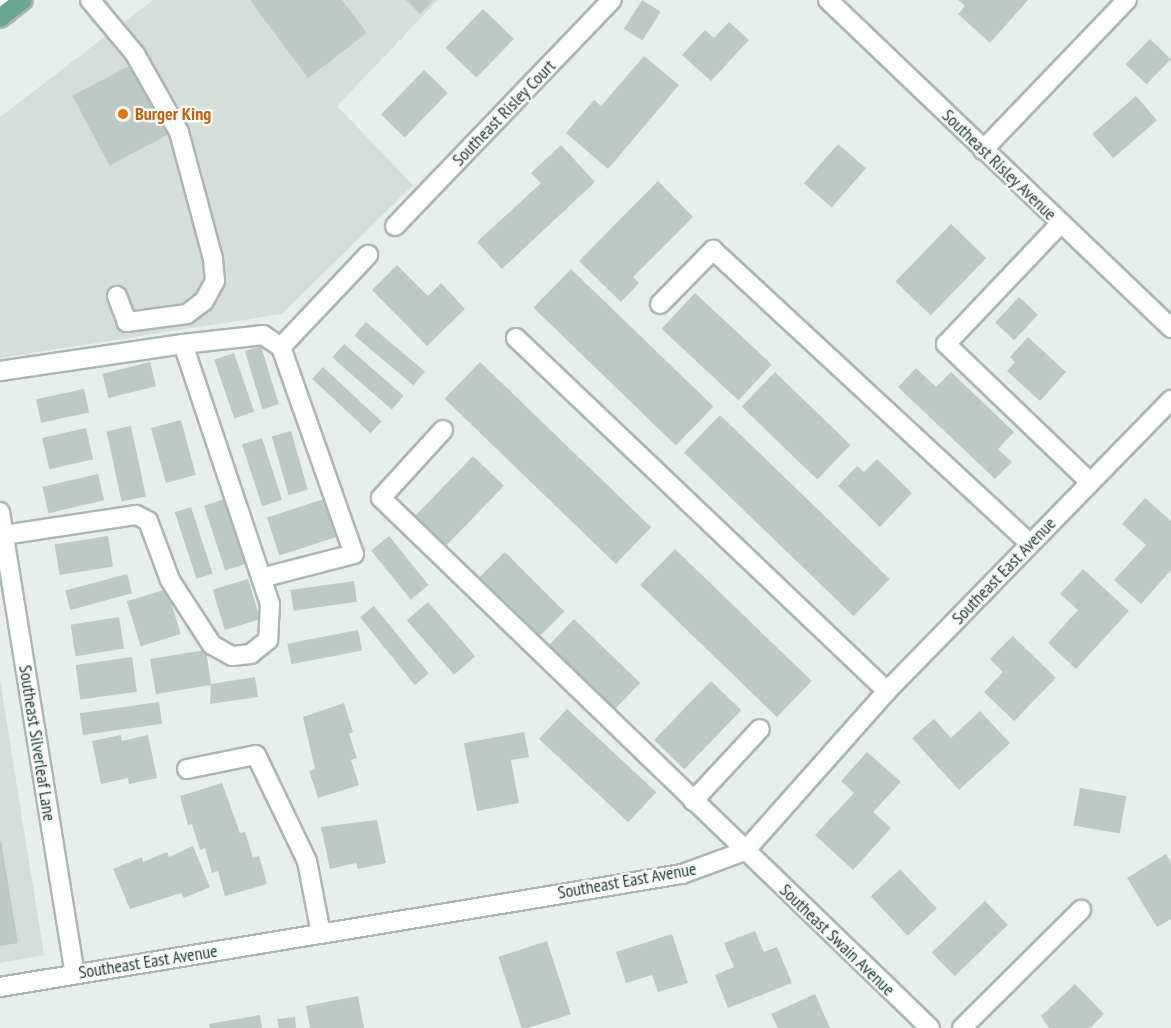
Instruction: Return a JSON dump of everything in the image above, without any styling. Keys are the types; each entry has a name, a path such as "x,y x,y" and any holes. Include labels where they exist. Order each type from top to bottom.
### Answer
{"main road":[{"path":"2,11 23,0"}],"street":[{"path":"90,0 135,54 179,132 213,259 215,281 204,301 187,314 127,322 117,296"},
{"name":"Southeast Risley Court","path":"395,226 612,0"},
{"name":"Southeast Risley Avenue","path":"828,0 1171,328"},
{"path":"983,150 1126,0"},
{"path":"1060,223 946,344 1090,482"},
{"path":"660,304 713,250 1030,544"},
{"path":"281,347 368,255"},
{"path":"0,371 183,344 262,335 281,347 354,554 261,578"},
{"path":"516,338 887,690"},
{"path":"4,535 118,515 136,515 148,521 170,580 187,610 212,645 232,656 251,654 268,640 271,612 183,344"},
{"name":"Southeast East Avenue","path":"0,987 682,874 745,852 887,690 1171,400"},
{"name":"Southeast Swain Avenue","path":"443,430 381,498 745,852 930,1028"},
{"name":"Southeast Silverleaf Lane","path":"0,512 75,974"},
{"path":"693,801 760,729"},
{"path":"187,769 256,755 307,861 321,934"},
{"path":"962,1028 1081,910"}],"shaded area":[{"path":"153,0 438,0 337,106 413,185 282,314 0,358 0,117"},
{"path":"0,680 44,955 0,963"}],"building":[{"path":"250,0 342,0 367,33 308,78"},
{"path":"406,0 434,0 420,14"},
{"path":"642,0 661,12 643,40 624,29"},
{"path":"958,0 1028,0 990,43 958,14 965,6"},
{"path":"483,9 514,39 476,78 445,48"},
{"path":"729,22 749,40 711,81 682,55 705,30 714,38"},
{"path":"1150,39 1171,59 1147,84 1126,64"},
{"path":"644,56 679,85 608,169 566,133 594,100 601,106"},
{"name":"Burger King","path":"136,62 173,132 110,166 72,96"},
{"path":"424,70 448,93 405,138 381,115"},
{"path":"1136,96 1157,120 1113,158 1092,134"},
{"path":"838,144 866,168 832,208 804,183"},
{"path":"561,145 595,182 502,269 477,242 541,183 531,173"},
{"path":"658,181 693,217 633,277 639,283 621,302 579,261"},
{"path":"951,224 986,258 931,316 895,282"},
{"path":"397,265 428,296 441,283 465,309 427,346 372,290"},
{"path":"571,269 713,407 676,445 533,308"},
{"path":"695,293 772,365 738,400 662,329"},
{"path":"1019,297 1038,315 1014,340 995,323"},
{"path":"366,322 425,371 413,385 354,336"},
{"path":"1028,337 1066,372 1040,401 1007,371 1015,362 1010,357"},
{"path":"344,344 404,396 392,409 332,358"},
{"path":"261,346 279,404 263,409 245,351"},
{"path":"234,353 254,412 234,418 214,360"},
{"path":"150,362 156,386 109,398 102,374"},
{"path":"480,362 651,527 616,564 445,399"},
{"path":"323,367 382,422 371,433 312,379"},
{"path":"916,368 936,387 951,372 1014,432 998,449 1012,462 995,479 898,387"},
{"path":"775,372 851,445 817,479 742,407"},
{"path":"84,389 89,412 41,423 36,399"},
{"path":"720,415 890,579 854,616 684,452"},
{"path":"181,420 196,475 166,483 151,428"},
{"path":"131,426 146,496 122,502 107,431"},
{"path":"86,428 93,459 49,469 42,438"},
{"path":"291,431 308,490 289,495 272,437"},
{"path":"262,438 282,500 262,506 242,444"},
{"path":"473,456 504,486 446,546 415,516"},
{"path":"877,459 912,493 880,527 838,486 857,466 864,472"},
{"path":"98,474 104,500 49,513 42,487"},
{"path":"1145,498 1171,521 1171,570 1141,604 1114,580 1146,545 1122,524"},
{"path":"225,499 246,564 225,570 204,506"},
{"path":"324,499 336,537 279,556 267,518"},
{"path":"191,507 213,574 196,579 175,512"},
{"path":"108,536 113,567 60,575 55,544"},
{"path":"389,536 429,585 411,599 371,550"},
{"path":"675,549 812,681 777,717 640,585"},
{"path":"505,552 564,611 536,640 477,580"},
{"path":"1083,569 1129,611 1076,669 1048,643 1078,610 1060,594"},
{"path":"127,574 132,593 70,610 65,591"},
{"path":"248,579 260,619 225,630 213,590"},
{"path":"354,581 357,602 294,611 291,590"},
{"path":"167,589 181,634 141,646 127,601"},
{"path":"428,602 475,656 454,675 407,620"},
{"path":"374,606 429,674 415,685 360,617"},
{"path":"119,617 124,649 76,656 71,625"},
{"path":"574,619 640,683 612,712 546,648"},
{"path":"358,630 362,651 291,664 287,644"},
{"path":"1013,636 1056,678 1014,721 984,692 1003,672 990,659"},
{"path":"206,650 211,684 255,677 258,697 210,704 211,685 156,694 150,659"},
{"path":"132,657 137,692 80,700 76,665"},
{"path":"711,681 741,710 684,769 654,740"},
{"path":"159,702 162,724 83,735 80,713"},
{"path":"344,703 353,732 349,734 357,758 351,760 359,785 318,798 309,771 315,769 303,717"},
{"path":"567,709 656,792 628,822 539,739"},
{"path":"980,711 1010,743 959,790 912,738 934,719 951,738"},
{"path":"524,732 529,757 511,760 519,803 477,811 464,743"},
{"path":"121,735 122,741 148,735 157,778 129,784 128,778 101,784 92,741"},
{"path":"867,752 901,782 873,812 891,828 853,870 815,835 854,793 841,781"},
{"path":"222,783 240,833 245,832 253,858 259,856 267,884 225,896 218,871 212,873 205,848 200,850 192,824 188,825 180,796"},
{"path":"1080,788 1126,796 1120,834 1073,825"},
{"path":"377,820 386,863 358,869 356,863 330,869 321,827"},
{"path":"0,842 18,943 0,946"},
{"path":"193,846 210,887 184,898 181,893 130,909 113,869 142,857 143,862 167,852 169,857"},
{"path":"1166,854 1171,863 1171,919 1157,927 1127,878"},
{"path":"900,869 937,908 908,936 871,896"},
{"path":"985,901 1008,925 955,976 932,952"},
{"path":"755,931 764,952 777,947 792,983 728,1008 715,975 734,967 724,943"},
{"path":"672,934 688,983 658,992 652,975 626,983 616,952"},
{"path":"547,941 571,1014 528,1028 522,1028 498,957"},
{"path":"1075,984 1104,1014 1090,1028 1049,1028 1041,1016"},
{"path":"815,994 830,1028 778,1028 771,1014"},
{"path":"358,996 364,1028 310,1028 306,1006"},
{"path":"260,1015 262,1028 210,1028 209,1024"},
{"path":"295,1017 296,1028 279,1028 277,1019"}],"place":[{"name":"Burger King","path":"123,114"}]}
